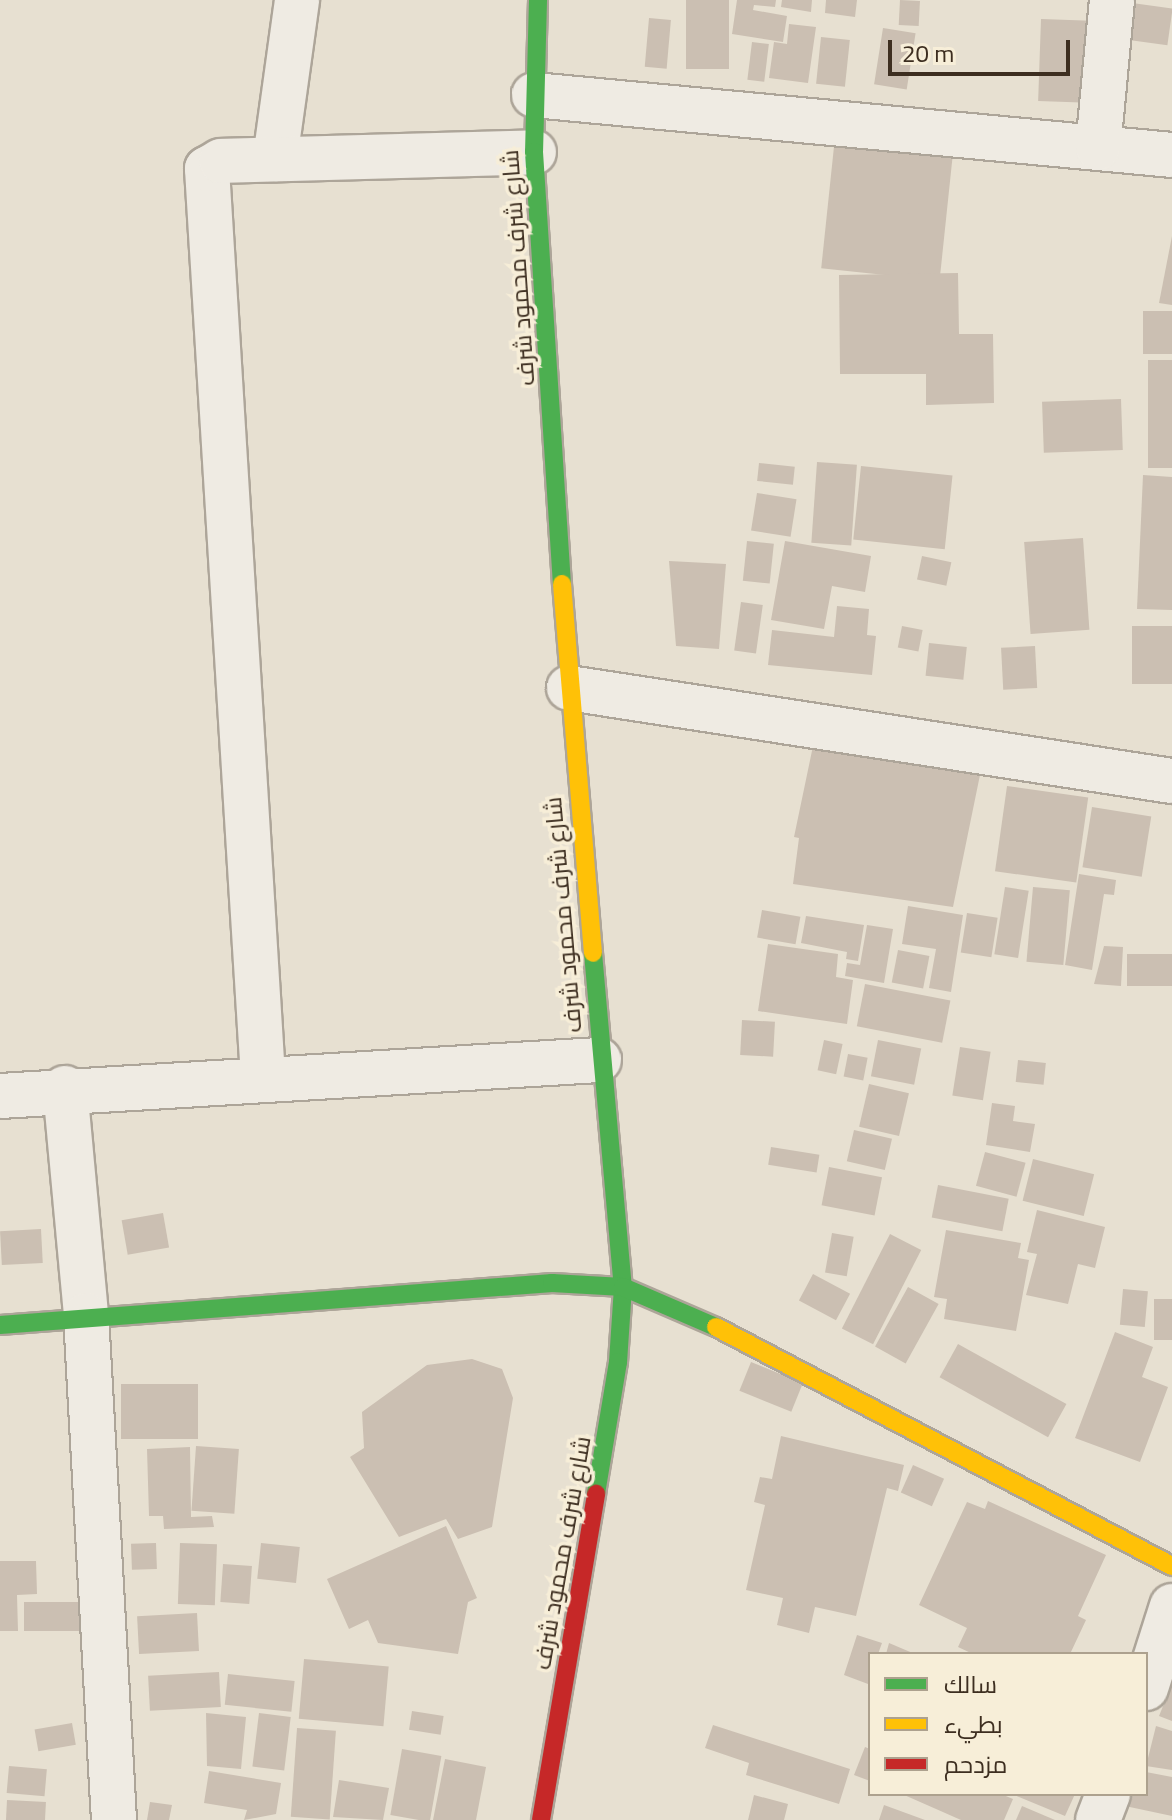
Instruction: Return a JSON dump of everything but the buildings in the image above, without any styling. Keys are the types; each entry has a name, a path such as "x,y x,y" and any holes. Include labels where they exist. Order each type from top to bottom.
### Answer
{"street":[{"path":"275,159 297,0"},
{"name":"شارع شرف محمود شرف","path":"538,0 534,152 569,688 599,1060 623,1287 618,1362 541,1820"},
{"path":"1098,148 1112,0"},
{"path":"534,95 1172,155"},
{"path":"263,1077 206,170 221,161 534,152"},
{"path":"569,688 1172,781"},
{"path":"0,1096 65,1088 599,1060"},
{"path":"65,1088 86,1315 114,1820"},
{"path":"0,1325 86,1315 552,1283 623,1287 667,1301 1172,1566"},
{"path":"1148,1682 1172,1606"},
{"path":"1098,1820 1107,1796"}],"traffic: fast":[{"path":"538,0 534,152 562,584"},
{"path":"593,953 623,1287 618,1362 596,1494"},
{"path":"0,1325 552,1283 623,1287 716,1327"}],"traffic: slow":[{"path":"562,584 593,953"},
{"path":"716,1327 1172,1566"}],"traffic: jam":[{"path":"541,1820 596,1494"}]}
